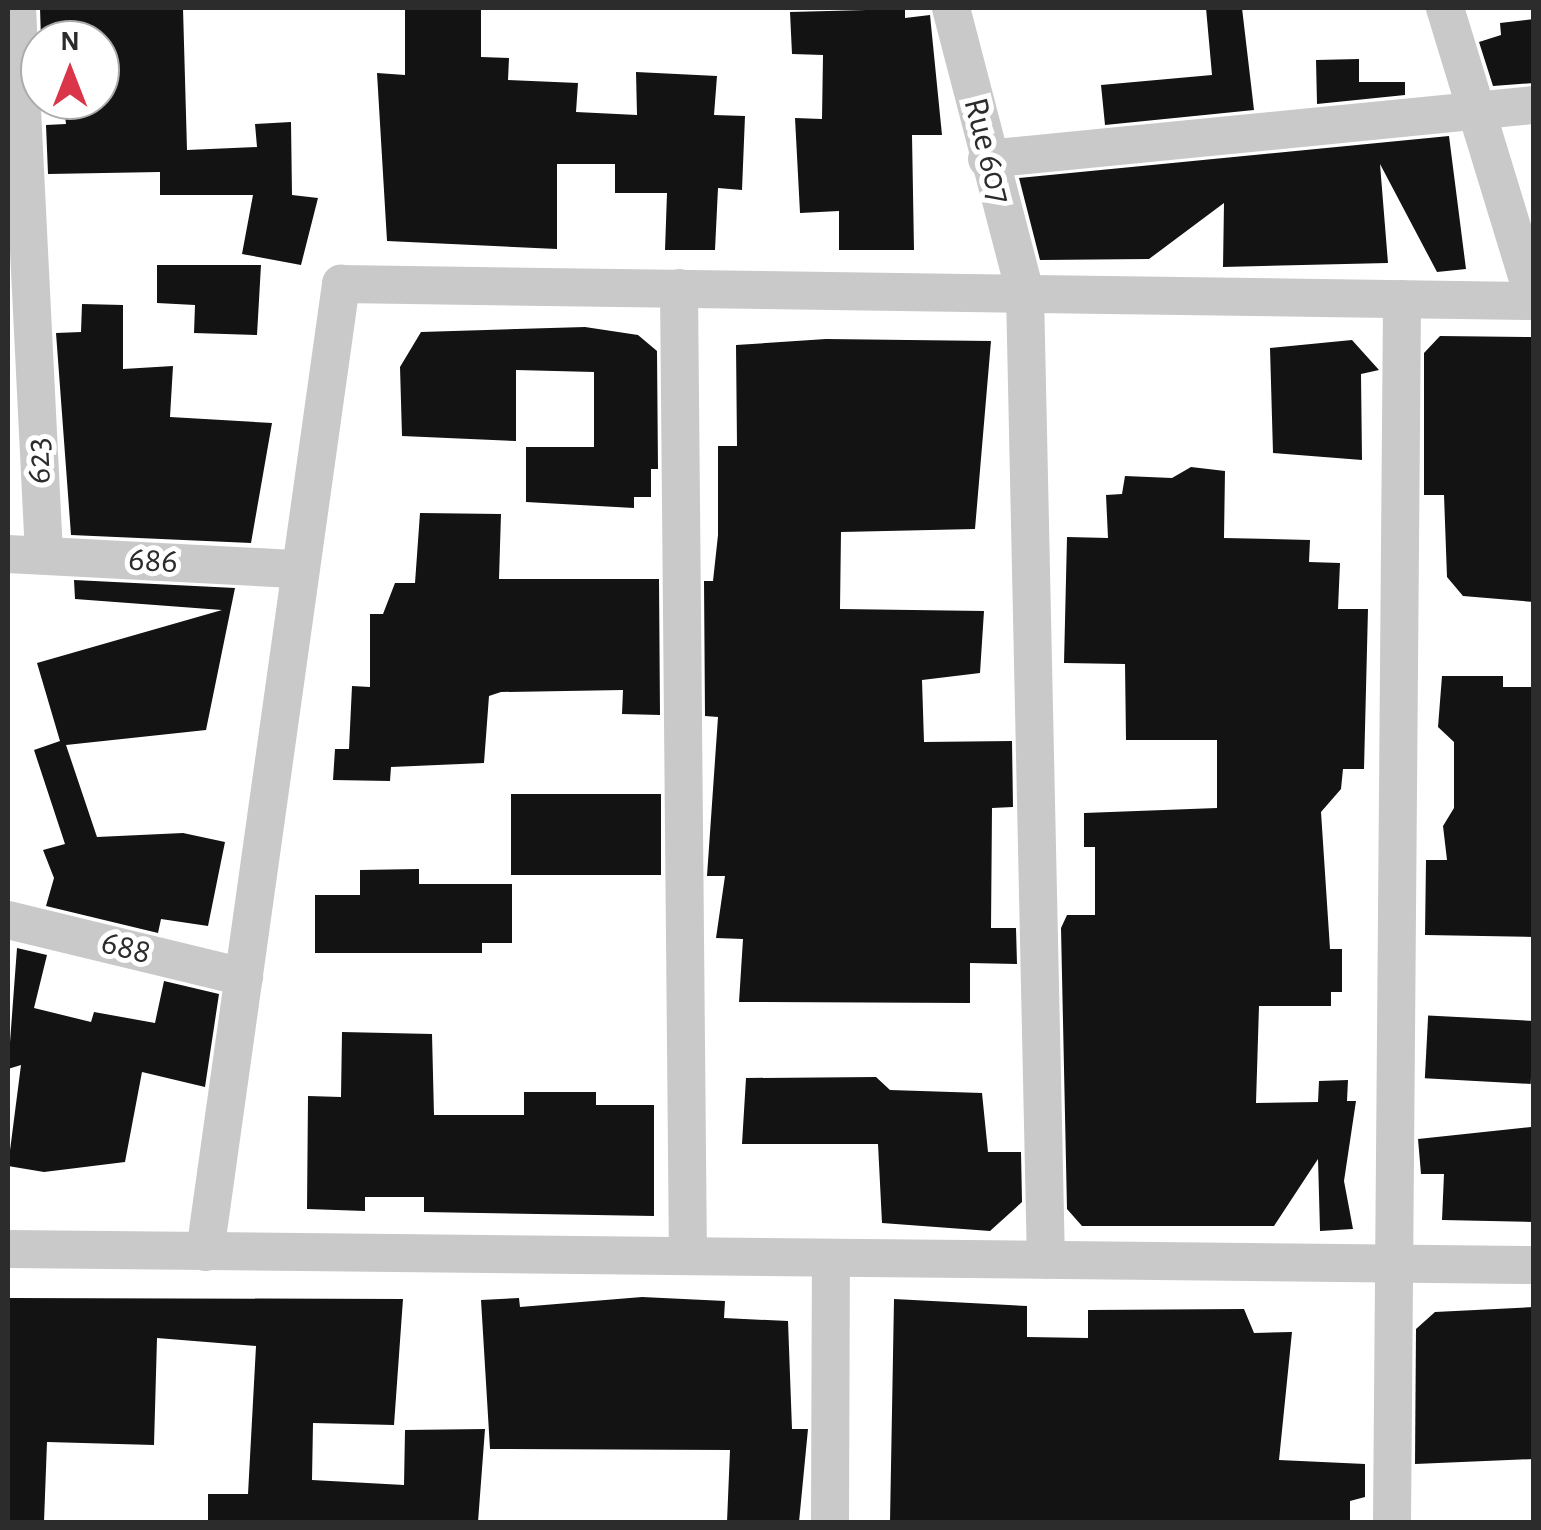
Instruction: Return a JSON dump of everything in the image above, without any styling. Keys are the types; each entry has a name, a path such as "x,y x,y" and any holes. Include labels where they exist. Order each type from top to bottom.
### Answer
{"street":[{"name":"623","path":"17,8 26,555"},
{"name":"Rue 607","path":"952,8 987,160 1025,293 1046,1260"},
{"path":"206,1252 298,569 341,284 1534,300 1470,110 1445,8"},
{"path":"987,160 1534,106"},
{"path":"679,288 688,1256"},
{"path":"1392,1522 1402,299"},
{"name":"686","path":"26,555 298,569"},
{"name":"688","path":"8,920 244,977"},
{"path":"8,1250 1534,1265"},
{"path":"830,1522 831,1258"}],"building":[{"path":"40,8 183,8 187,150 257,147 255,124 291,122 292,195 318,198 301,265 242,254 253,195 160,195 160,172 48,174 46,125 66,124 66,120 120,120 120,20 40,20"},
{"path":"405,8 481,8 481,57 509,58 508,80 578,83 576,112 637,115 636,72 717,76 714,115 745,116 742,190 718,188 715,250 665,250 667,193 615,193 615,164 557,164 557,249 387,241 377,73 405,75"},
{"path":"1206,8 1242,8 1254,110 1105,125 1101,85 1212,75"},
{"path":"905,9 905,18 930,15 942,135 912,135 914,250 839,250 839,211 800,213 795,118 822,119 823,55 792,54 790,12"},
{"path":"1534,19 1534,83 1493,86 1479,42 1501,35 1500,23"},
{"path":"1359,59 1359,82 1405,82 1405,95 1317,104 1316,60"},
{"path":"1449,136 1466,269 1437,272 1380,164 1388,263 1223,267 1224,203 1149,259 1040,260 1019,178"},
{"path":"157,265 261,265 257,335 194,333 195,305 157,303"},
{"path":"82,304 123,305 123,369 173,366 170,417 272,423 251,543 71,535 56,333 81,332"},
{"path":"585,327 638,335 657,351 658,469 651,469 651,497 634,497 634,508 526,502 526,447 594,447 594,372 516,370 516,441 402,436 400,367 421,332"},
{"path":"1440,336 1534,337 1534,602 1463,596 1447,577 1444,495 1424,495 1424,353"},
{"path":"826,339 991,341 975,529 841,532 840,609 984,611 980,673 922,680 924,742 1012,741 1013,807 992,808 991,928 1016,928 1017,964 970,963 970,1003 739,1002 743,939 716,938 725,876 707,876 718,717 705,716 704,581 713,581 718,535 718,446 737,446 736,345"},
{"path":"1352,340 1379,370 1361,374 1362,460 1273,453 1270,348"},
{"path":"1191,467 1225,471 1224,538 1310,540 1309,562 1340,563 1338,609 1368,609 1364,769 1343,769 1341,789 1321,812 1330,949 1342,949 1342,992 1331,992 1331,1006 1259,1006 1256,1103 1318,1102 1319,1081 1348,1080 1347,1101 1356,1101 1344,1181 1353,1229 1320,1231 1318,1159 1274,1226 1082,1226 1067,1209 1061,928 1067,915 1095,915 1095,847 1084,847 1084,813 1217,808 1217,740 1126,740 1125,664 1064,663 1067,537 1108,538 1106,495 1122,494 1125,476 1172,478"},
{"path":"420,513 501,514 499,579 659,579 660,715 622,714 623,690 501,692 489,696 484,763 391,767 390,781 333,780 335,749 349,749 352,686 370,687 370,614 383,614 395,583 415,583"},
{"path":"74,580 235,588 206,730 66,745 97,837 183,833 225,842 208,926 161,919 158,933 46,906 54,878 43,850 65,844 34,750 60,741 37,663 222,610 75,599"},
{"path":"1442,676 1503,676 1503,687 1534,687 1534,937 1425,935 1426,860 1447,860 1443,826 1454,808 1454,742 1438,727"},
{"path":"511,794 661,794 661,875 511,875"},
{"path":"419,869 419,884 512,884 512,943 482,943 482,953 315,953 315,895 360,895 360,870"},
{"path":"17,948 47,955 34,1008 91,1022 94,1012 155,1023 164,981 219,994 205,1087 142,1072 125,1162 44,1172 8,1166 21,1065 8,1069"},
{"path":"1428,1015 1534,1021 1531,1084 1425,1078"},
{"path":"342,1032 432,1034 434,1115 524,1115 524,1092 596,1092 596,1105 654,1105 654,1216 424,1212 424,1197 365,1197 365,1211 307,1209 308,1096 341,1097"},
{"path":"876,1077 890,1090 982,1093 988,1152 1021,1152 1022,1202 990,1231 882,1223 878,1144 742,1144 746,1078"},
{"path":"1531,1127 1534,1222 1442,1220 1444,1174 1421,1174 1418,1139"},
{"path":"642,1297 725,1301 724,1318 788,1321 792,1429 808,1429 799,1522 727,1522 730,1450 490,1449 481,1300 519,1298 520,1307"},
{"path":"10,1298 403,1299 394,1425 313,1423 312,1480 404,1485 405,1430 485,1429 478,1522 208,1522 208,1494 248,1494 256,1346 157,1338 154,1445 47,1442 44,1522 8,1522"},
{"path":"894,1299 1027,1306 1027,1337 1088,1338 1088,1310 1244,1309 1254,1333 1292,1332 1279,1460 1365,1464 1365,1497 1350,1501 1350,1522 890,1522"},
{"path":"1534,1307 1534,1459 1415,1464 1416,1329 1435,1312"}]}
